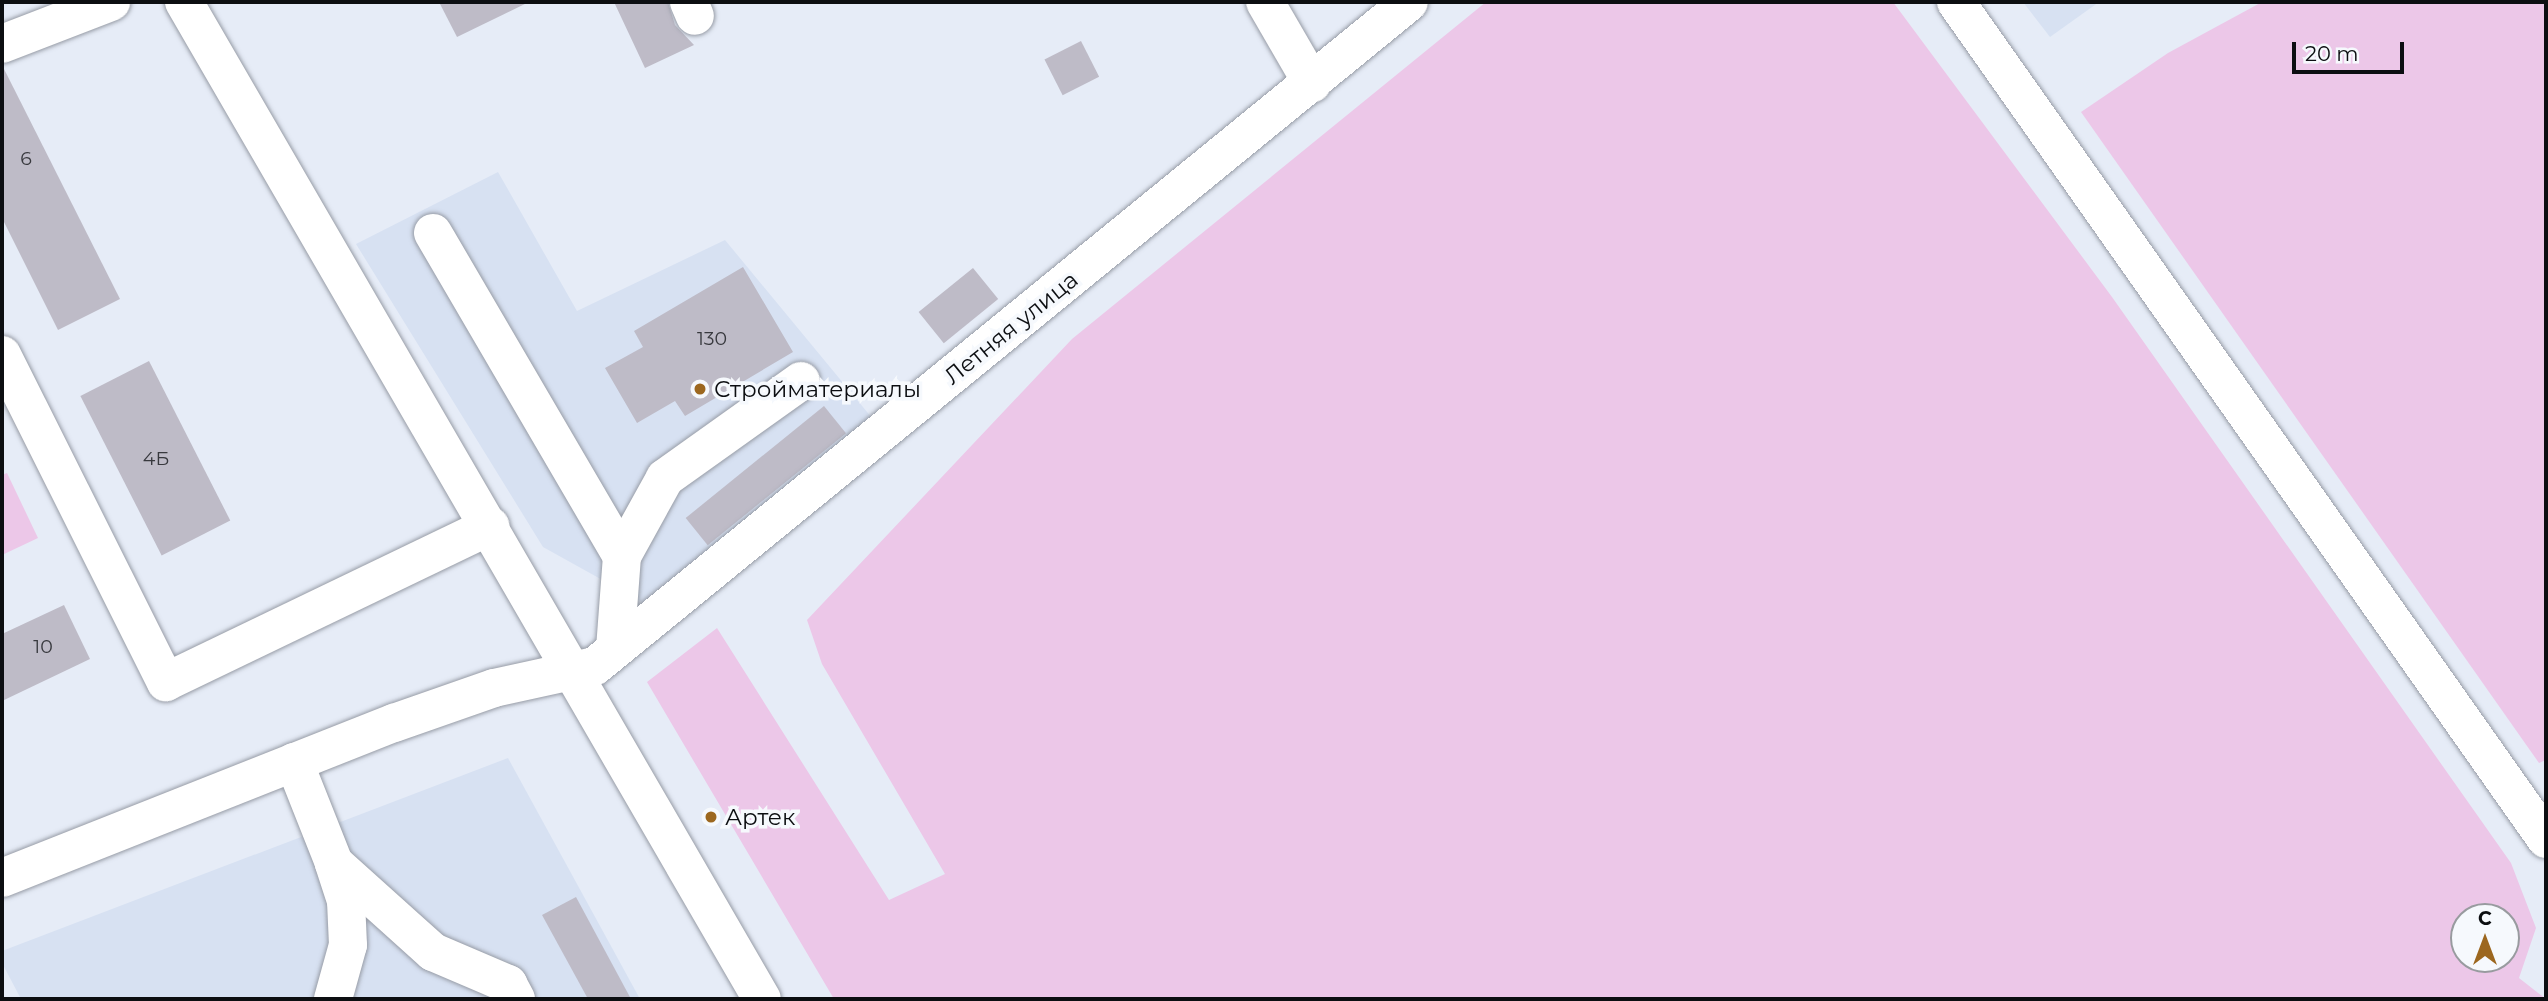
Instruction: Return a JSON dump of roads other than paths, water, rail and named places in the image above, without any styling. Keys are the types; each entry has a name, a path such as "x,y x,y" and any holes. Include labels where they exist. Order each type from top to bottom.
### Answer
{"street":[{"path":"2,44 111,2"},
{"path":"184,2 574,670 762,999"},
{"path":"1265,2 1312,83"},
{"name":"Летняя улица","path":"2,878 294,762 494,688 595,666 1409,2"},
{"path":"1956,2 2546,839"},
{"path":"433,233 622,556"},
{"path":"2,355 166,682 490,526"},
{"path":"615,649 622,556 665,478 801,381"},
{"path":"294,762 346,901 348,945 333,999"},
{"path":"334,863 433,952 508,984 516,999"}],"place":[{"name":"Стройматериалы","path":"700,389"},
{"name":"Артек","path":"711,817"}]}
